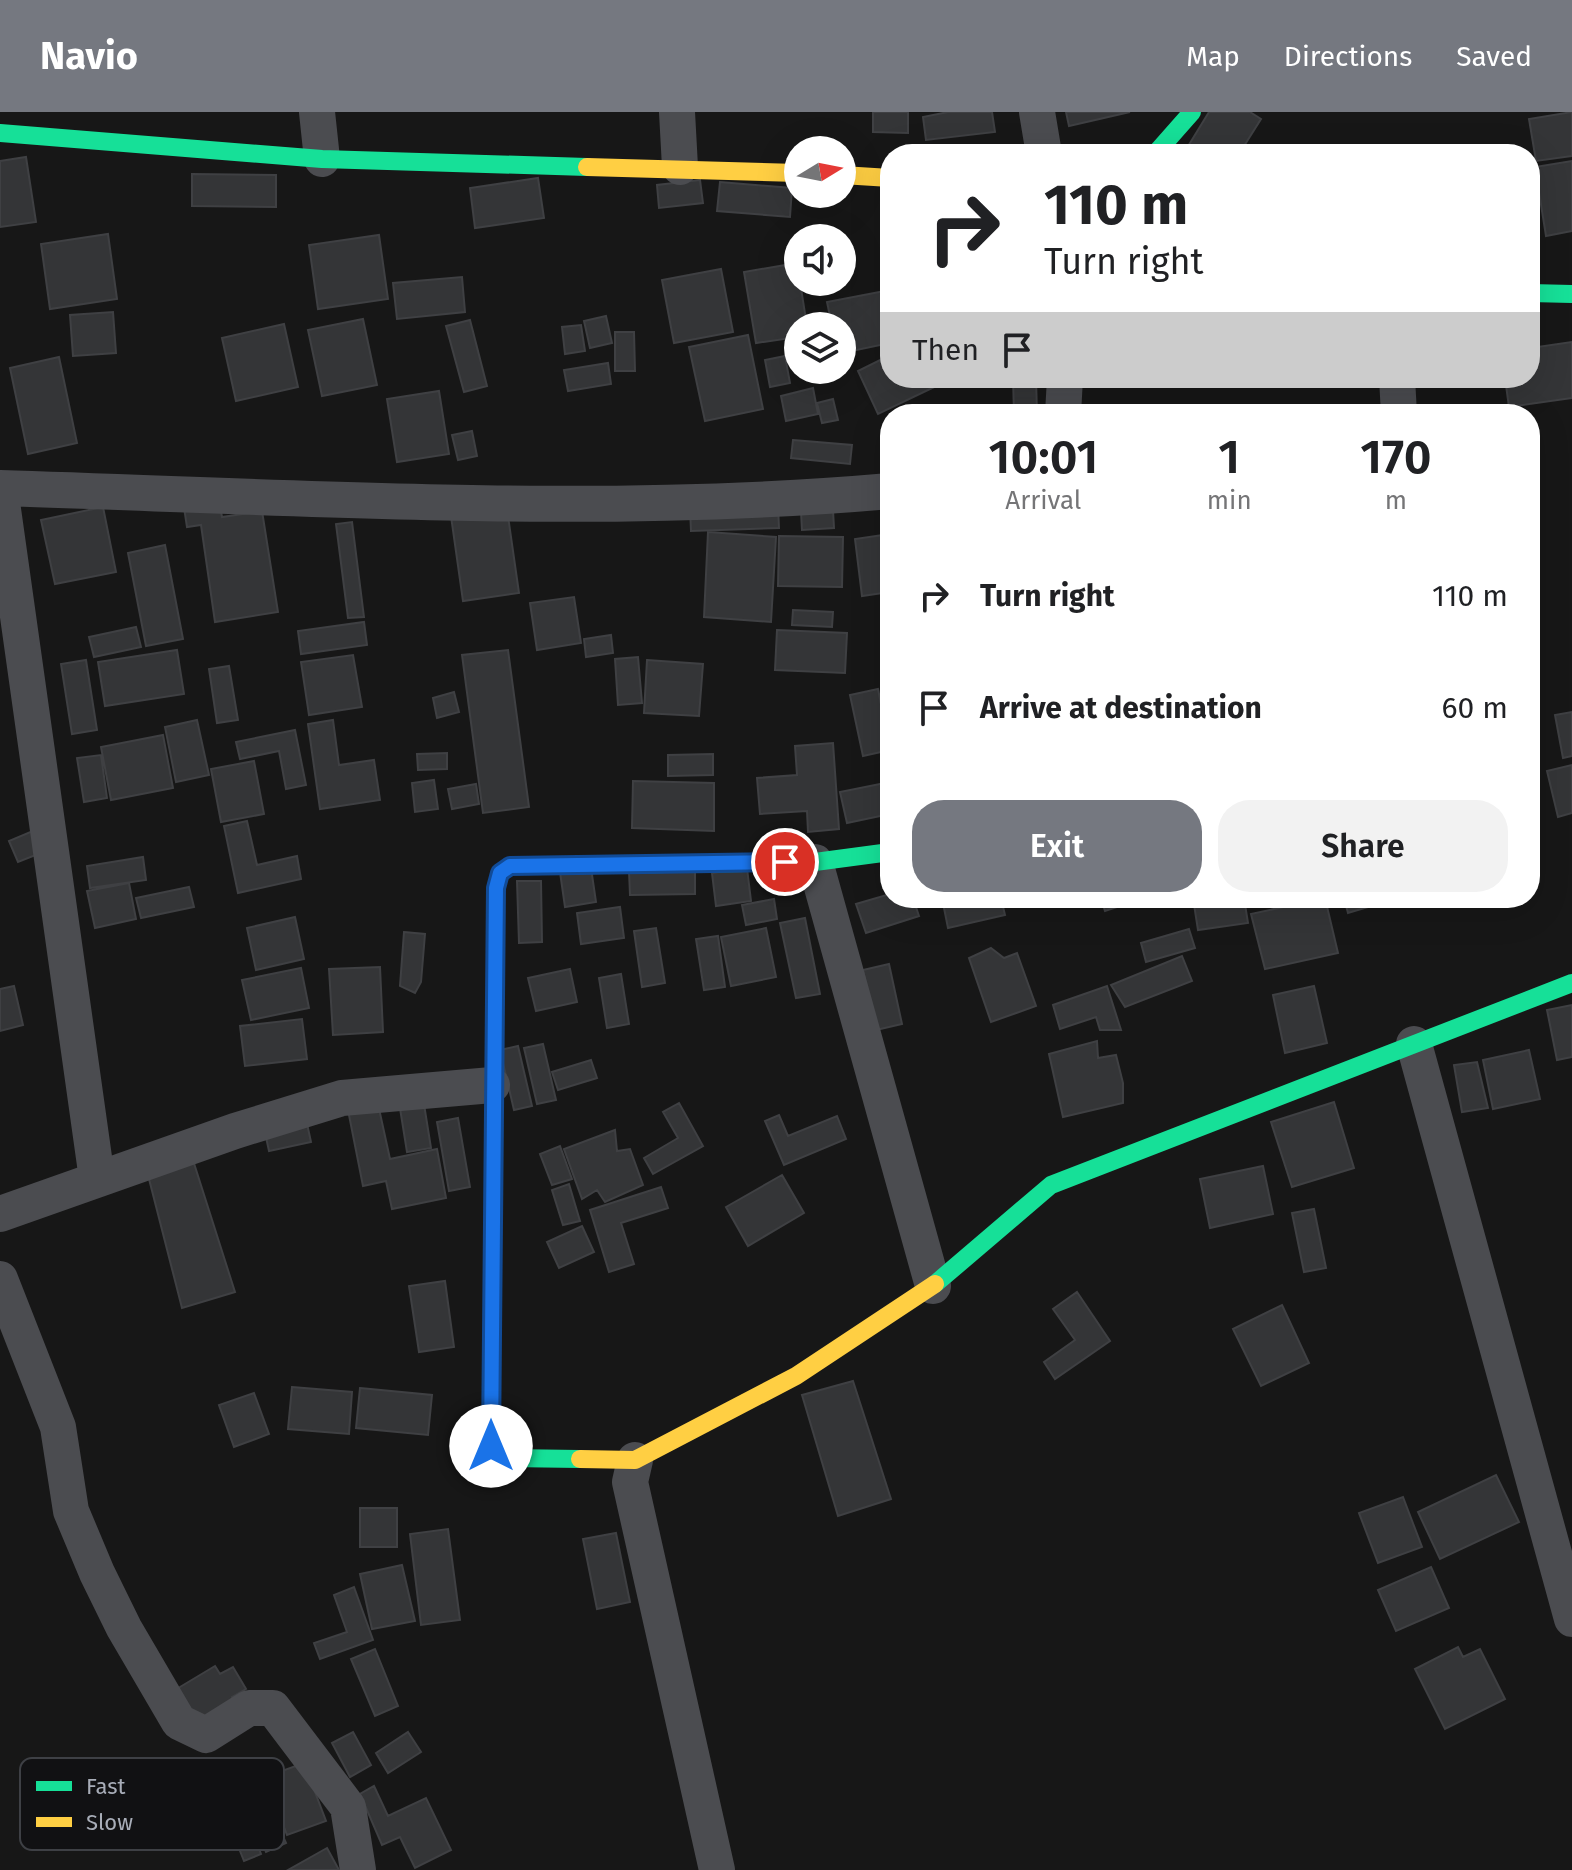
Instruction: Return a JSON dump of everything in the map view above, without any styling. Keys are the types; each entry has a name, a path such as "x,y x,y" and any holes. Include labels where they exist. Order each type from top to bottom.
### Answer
{"street":[{"path":"317,112 322,159"},
{"path":"677,112 680,167"},
{"path":"1037,112 1042,144"},
{"path":"1164,144 1192,112"},
{"path":"0,133 322,159 784,172"},
{"path":"856,176 880,177"},
{"path":"1540,293 1572,294"},
{"path":"97,1179 0,488 480,503 772,501 880,492"},
{"path":"880,853 815,862 510,866 500,873 496,888 492,1085 491,1446 508,1458 635,1460 796,1376 933,1286 1051,1185 1572,983"},
{"path":"815,862 933,1286"},
{"path":"1414,1044 1572,1619"},
{"path":"0,1214 342,1098 492,1085"},
{"path":"0,1279 58,1427 71,1511 124,1628 179,1722 206,1735 249,1708 273,1708 348,1807 358,1870"},
{"path":"635,1460 630,1482 705,1864"}],"building":[{"path":"873,112 908,112 908,133 873,132"},
{"path":"948,112 992,112 995,132 926,140 923,117"},
{"path":"1066,112 1130,112 1069,126"},
{"path":"1209,112 1250,112 1261,119 1245,144 1189,144"},
{"path":"1572,112 1572,156 1540,160 1540,144 1533,144 1529,119"},
{"path":"26,157 36,222 0,227 0,161"},
{"path":"1572,161 1572,231 1546,236 1540,198 1540,166"},
{"path":"192,174 276,175 276,207 192,206"},
{"path":"538,178 544,218 475,228 470,188"},
{"path":"700,180 703,203 659,208 657,185"},
{"path":"720,182 784,187 784,208 791,208 790,217 717,211"},
{"path":"108,234 117,299 50,309 41,244"},
{"path":"379,235 388,299 318,309 309,245"},
{"path":"784,265 784,296 802,296 805,312 784,312 784,339 756,343 744,272"},
{"path":"721,269 733,332 674,343 662,280"},
{"path":"462,277 465,312 397,319 393,283"},
{"path":"880,292 880,345 856,350 856,312 829,312 827,302"},
{"path":"113,312 116,353 73,356 70,315"},
{"path":"606,316 612,343 590,348 584,321"},
{"path":"363,319 377,385 322,396 308,330"},
{"path":"470,320 487,386 464,392 446,326"},
{"path":"284,324 298,387 236,401 222,338"},
{"path":"581,325 585,351 565,354 562,327"},
{"path":"615,332 634,332 635,371 615,371"},
{"path":"748,335 763,409 705,421 689,347"},
{"path":"1572,342 1572,398 1509,404 1506,388 1540,388 1540,347"},
{"path":"784,356 785,384 770,387 765,360"},
{"path":"59,357 77,443 28,454 10,368"},
{"path":"880,360 880,388 932,388 899,404 880,404 878,414 858,371"},
{"path":"608,363 611,384 568,391 564,370"},
{"path":"813,388 818,414 786,421 781,396"},
{"path":"1013,388 1036,388 1037,404 1014,404"},
{"path":"439,391 449,454 397,462 387,399"},
{"path":"833,399 838,420 822,423 817,403"},
{"path":"472,431 477,456 458,460 452,435"},
{"path":"793,440 852,445 850,464 791,458"},
{"path":"218,495 222,517 262,511 278,612 215,622 201,525 187,527 183,501"},
{"path":"505,495 519,593 463,601 449,502"},
{"path":"778,505 779,528 691,531 690,508"},
{"path":"103,507 116,572 55,584 41,520"},
{"path":"833,510 834,528 802,530 801,512"},
{"path":"352,522 364,617 348,618 336,524"},
{"path":"708,532 776,537 771,622 704,617"},
{"path":"880,535 880,593 862,596 855,539"},
{"path":"779,536 843,537 842,587 778,586"},
{"path":"165,545 183,639 146,646 128,553"},
{"path":"574,597 581,643 537,650 530,603"},
{"path":"793,610 833,612 832,627 792,625"},
{"path":"364,622 367,645 301,654 298,631"},
{"path":"136,627 141,647 94,657 89,637"},
{"path":"777,630 847,633 845,673 775,670"},
{"path":"611,635 613,653 586,657 584,639"},
{"path":"177,650 184,694 105,706 98,662"},
{"path":"508,650 529,807 483,813 462,655"},
{"path":"353,655 362,707 309,715 301,662"},
{"path":"638,657 642,703 618,705 615,659"},
{"path":"86,660 97,730 72,734 61,664"},
{"path":"647,660 703,664 699,716 644,713"},
{"path":"229,666 238,720 217,723 209,669"},
{"path":"878,689 880,752 863,756 850,695"},
{"path":"454,692 459,712 437,718 433,698"},
{"path":"1572,712 1572,756 1563,758 1555,715"},
{"path":"197,720 209,775 176,782 165,727"},
{"path":"333,720 339,765 374,760 380,800 320,809 308,724"},
{"path":"295,730 306,785 286,789 279,751 240,759 236,742"},
{"path":"163,735 173,788 111,800 101,747"},
{"path":"833,743 839,829 808,832 807,811 760,814 757,778 797,775 795,746"},
{"path":"447,753 447,769 418,770 417,754"},
{"path":"713,754 713,775 668,776 668,755"},
{"path":"101,755 107,798 84,802 77,758"},
{"path":"254,761 264,814 221,822 211,769"},
{"path":"1572,765 1572,813 1558,817 1547,771"},
{"path":"434,780 438,809 415,812 412,783"},
{"path":"633,781 714,783 714,831 632,828"},
{"path":"476,784 479,804 452,809 448,789"},
{"path":"880,784 880,816 847,823 840,792"},
{"path":"247,821 257,865 297,856 301,879 238,893 224,826"},
{"path":"47,825 56,847 18,862 9,841"},
{"path":"143,857 146,880 90,888 87,866"},
{"path":"591,868 596,902 565,907 560,872"},
{"path":"747,868 751,901 716,906 712,873"},
{"path":"695,870 695,894 630,895 629,871"},
{"path":"517,881 541,881 542,942 519,943"},
{"path":"129,883 136,919 95,928 87,891"},
{"path":"189,887 194,907 141,918 136,898"},
{"path":"880,897 880,908 916,908 919,916 866,933 856,904"},
{"path":"774,899 777,919 746,925 742,905"},
{"path":"620,907 624,938 581,944 577,913"},
{"path":"944,908 1003,908 1005,915 948,928"},
{"path":"1195,908 1246,908 1248,923 1198,930"},
{"path":"1279,908 1327,908 1338,953 1265,969 1251,914"},
{"path":"1347,908 1365,908 1348,913"},
{"path":"295,917 304,959 256,970 247,928"},
{"path":"805,918 820,994 796,998 780,923"},
{"path":"656,928 665,983 642,987 634,931"},
{"path":"766,928 776,977 731,986 721,937"},
{"path":"1189,929 1195,948 1146,962 1141,943"},
{"path":"404,932 425,934 421,982 415,993 400,986"},
{"path":"718,936 725,987 704,990 696,939"},
{"path":"991,948 1004,958 1017,953 1036,1006 991,1022 969,958"},
{"path":"1182,956 1192,981 1125,1007 1111,985"},
{"path":"889,964 902,1024 876,1030 863,970"},
{"path":"380,967 383,1032 333,1035 329,969"},
{"path":"301,968 309,1008 251,1020 242,980"},
{"path":"570,969 577,1002 536,1011 528,978"},
{"path":"621,974 629,1024 607,1028 599,978"},
{"path":"14,986 23,1025 0,1031 0,989"},
{"path":"1107,986 1121,1030 1100,1030 1096,1017 1060,1029 1053,1005"},
{"path":"1314,986 1327,1043 1285,1053 1273,995"},
{"path":"1572,1005 1572,1057 1557,1060 1547,1010"},
{"path":"302,1019 307,1059 245,1066 240,1026"},
{"path":"1097,1041 1098,1058 1116,1055 1123,1083 1123,1103 1063,1117 1049,1054"},
{"path":"543,1044 556,1100 537,1104 524,1048"},
{"path":"518,1046 532,1106 514,1110 500,1050"},
{"path":"1529,1050 1540,1099 1493,1109 1483,1060"},
{"path":"591,1060 597,1078 558,1090 552,1072"},
{"path":"1477,1062 1488,1108 1462,1112 1454,1065"},
{"path":"423,1098 431,1148 407,1152 399,1102"},
{"path":"1334,1102 1354,1168 1292,1187 1271,1122"},
{"path":"679,1103 703,1146 653,1174 644,1158 678,1138 663,1112"},
{"path":"378,1104 390,1159 437,1149 446,1198 392,1209 386,1181 363,1186 348,1110"},
{"path":"779,1115 788,1136 837,1116 846,1139 784,1165 765,1121"},
{"path":"458,1118 470,1187 449,1191 437,1122"},
{"path":"306,1119 311,1142 269,1151 264,1128"},
{"path":"615,1130 617,1151 630,1149 643,1185 605,1202 597,1190 582,1199 564,1149"},
{"path":"560,1146 572,1179 552,1185 540,1154"},
{"path":"192,1157 235,1292 182,1308 148,1175"},
{"path":"1263,1166 1273,1214 1210,1228 1200,1179"},
{"path":"782,1175 804,1213 748,1246 726,1207"},
{"path":"569,1184 580,1221 563,1225 552,1190"},
{"path":"661,1187 668,1208 621,1223 634,1264 609,1272 590,1210"},
{"path":"1314,1209 1326,1268 1304,1272 1292,1213"},
{"path":"582,1226 594,1252 559,1268 547,1242"},
{"path":"445,1281 454,1347 419,1352 409,1286"},
{"path":"1077,1292 1110,1341 1055,1379 1044,1362 1075,1340 1053,1309"},
{"path":"1282,1305 1309,1363 1261,1386 1233,1329"},
{"path":"853,1381 891,1499 838,1516 802,1395"},
{"path":"292,1387 352,1392 349,1434 288,1429"},
{"path":"360,1388 432,1395 428,1435 356,1428"},
{"path":"254,1393 269,1434 234,1447 219,1405"},
{"path":"1496,1475 1519,1522 1440,1559 1418,1512"},
{"path":"1403,1497 1422,1547 1378,1563 1359,1513"},
{"path":"360,1508 397,1508 397,1547 360,1547"},
{"path":"448,1529 460,1620 421,1625 410,1534"},
{"path":"616,1533 630,1602 597,1609 583,1539"},
{"path":"402,1565 415,1621 372,1629 360,1574"},
{"path":"1431,1567 1449,1608 1396,1631 1378,1590"},
{"path":"354,1587 373,1640 320,1659 314,1643 347,1632 334,1595"},
{"path":"1458,1647 1463,1657 1480,1649 1505,1699 1445,1729 1415,1669"},
{"path":"375,1649 398,1706 375,1716 351,1659"},
{"path":"215,1666 220,1674 233,1667 246,1689 232,1697 237,1705 197,1729 175,1690"},
{"path":"353,1732 371,1765 350,1777 332,1743"},
{"path":"408,1732 421,1752 388,1773 376,1753"},
{"path":"304,1763 326,1821 287,1835 284,1827 284,1770"},
{"path":"374,1786 388,1816 426,1798 451,1850 415,1868 400,1837 382,1845 360,1794"},
{"path":"327,1848 339,1870 288,1870"},
{"path":"240,1850 259,1850 261,1854 244,1861"}],"traffic: fast":[{"path":"1164,144 1192,112"},
{"path":"0,133 322,159 587,167"},
{"path":"1540,293 1572,294"},
{"path":"580,1459 508,1458 491,1446 496,888 500,873 510,866 815,862 880,853"},
{"path":"935,1284 1051,1185 1572,983"}],"traffic: slow":[{"path":"587,167 784,173"},
{"path":"856,176 880,177"},
{"path":"580,1459 635,1460 796,1376 935,1284"}],"route":[{"path":"491,1446 492,1085 496,888 500,873 510,866 785,862"}]}
